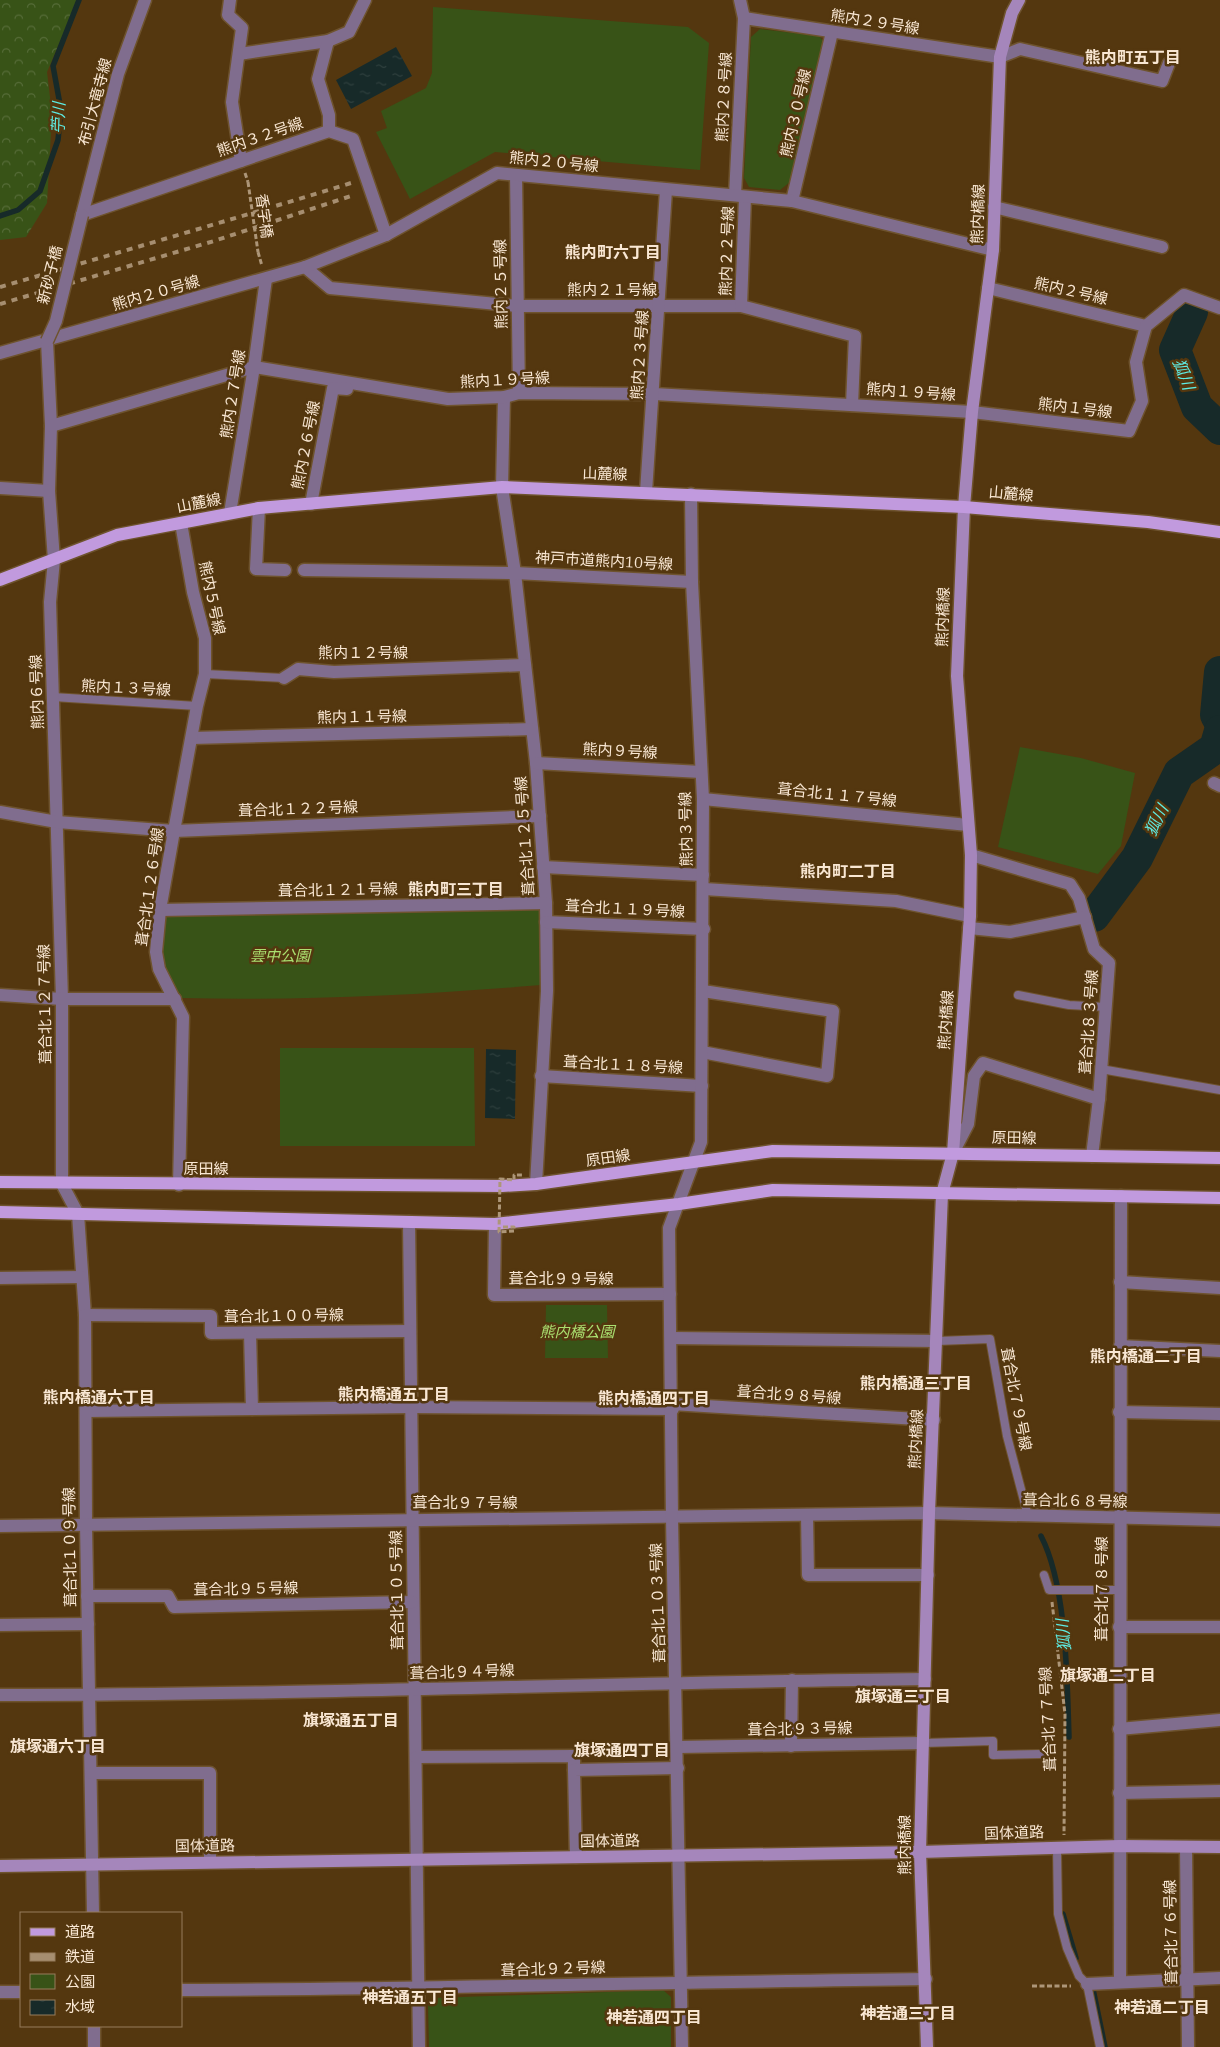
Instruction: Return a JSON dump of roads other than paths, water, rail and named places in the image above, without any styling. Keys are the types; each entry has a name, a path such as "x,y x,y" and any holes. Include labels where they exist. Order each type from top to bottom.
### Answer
{"main road":[{"name":"山麓線","path":"0,580 117,535 230,513 259,508 502,487 964,507 1148,522 1220,532"},
{"name":"原田線","path":"0,1182 179,1185 502,1186 536,1184 773,1151 1220,1158"},
{"path":"0,1212 499,1225 679,1204 773,1190 1220,1198"}],"street":[{"name":"布引大竜寺線","path":"82,215 118,74 145,0"},
{"path":"230,0 228,15 242,28 232,102 241,161"},
{"path":"239,54 328,42 349,32 364,0"},
{"name":"熊内２８号線","path":"740,0 744,18 740,196"},
{"name":"熊内橋線","path":"928,2047 920,1852 929,1513 942,1194 952,1153 972,855 956,676 964,507 972,412 993,250 1000,57 1012,13 1018,0"},
{"name":"熊内２９号線","path":"744,18 1000,57"},
{"name":"熊内３０号線","path":"792,201 832,32"},
{"path":"328,42 318,80 329,115 329,131 353,139 386,235"},
{"path":"1000,57 1020,49 1162,81 1169,63"},
{"name":"熊内３２号線","path":"82,215 329,131"},
{"name":"熊内２０号線","path":"0,353 305,267 386,235 497,173 792,201 993,250"},
{"name":"熊内２５号線","path":"516,175 519,393"},
{"name":"熊内２３号線","path":"646,492 654,394 666,190"},
{"name":"熊内２２号線","path":"740,196 741,306"},
{"path":"994,207 1162,247"},
{"name":"新砂子橋","path":"48,341 56,320 82,215"},
{"name":"熊内２１号線","path":"305,267 330,288 517,306 741,306 856,336 852,404"},
{"name":"熊内２７号線","path":"230,513 254,367 266,279"},
{"name":"熊内２号線","path":"988,288 1146,326"},
{"path":"1146,326 1184,296 1220,308"},
{"name":"熊内１号線","path":"972,412 1129,431 1142,401 1136,362 1146,326"},
{"path":"48,341 51,426 50,491 54,560"},
{"name":"熊内１９号線","path":"51,426 254,367 448,399 504,397 519,393 654,394 972,412"},
{"name":"熊内２６号線","path":"311,504 333,388 352,390 352,383"},
{"name":"葺合北１２５号線","path":"504,397 502,487 515,573 536,763 546,903 547,991 536,1184"},
{"path":"0,488 50,491"},
{"name":"熊内３号線","path":"691,494 692,582 703,799 704,889 701,1142 693,1163"},
{"path":"259,508 256,570 285,570"},
{"name":"熊内５号線","path":"181,523 193,592 205,638 205,674 196,706 192,738"},
{"name":"熊内６号線","path":"54,560 50,602 57,822"},
{"name":"神戸市道熊内10号線","path":"304,570 515,573 692,582"},
{"name":"熊内１２号線","path":"284,678 298,669 334,672 525,665"},
{"name":"熊内１１号線","path":"192,738 532,729"},
{"name":"葺合北１２６号線","path":"179,1185 183,1017 158,969 156,952 160,910 192,738"},
{"name":"熊内９号線","path":"536,763 701,772"},
{"name":"葺合北１１７号線","path":"703,799 968,824"},
{"name":"葺合北１２２号線","path":"0,812 57,822 174,831 540,816"},
{"name":"葺合北１２７号線","path":"57,822 62,998 62,1184"},
{"name":"葺合北８３号線","path":"972,855 1070,884 1079,898 1094,949 1109,963 1099,1099 1092,1156"},
{"path":"543,867 703,875"},
{"path":"704,889 896,901 1010,932 1085,917"},
{"name":"葺合北１２１号線","path":"160,910 546,903"},
{"name":"葺合北１１９号線","path":"546,922 704,929"},
{"path":"702,1052 827,1076 833,1011 703,991"},
{"path":"0,995 62,998 174,999"},
{"path":"952,1153 968,1124 974,1076 983,1063 1099,1099"},
{"name":"葺合北１１８号線","path":"542,1076 702,1086"},
{"name":"葺合北１０３号線","path":"682,2047 678,1747 672,1518 673,1407 670,1228 693,1163"},
{"name":"葺合北１０９号線","path":"62,1184 78,1214 85,1315 86,1525 93,1912"},
{"name":"葺合北７８号線","path":"1120,1982 1118,1518 1121,1196"},
{"name":"葺合北１０５号線","path":"409,1222 420,2047"},
{"name":"葺合北９９号線","path":"499,1225 494,1295 670,1294"},
{"path":"0,1278 82,1277"},
{"path":"1120,1282 1220,1288"},
{"name":"葺合北１００号線","path":"85,1315 211,1316 212,1333 410,1331"},
{"path":"250,1333 252,1409"},
{"path":"671,1338 937,1340"},
{"path":"1120,1346 1220,1351"},
{"name":"葺合北９８号線","path":"86,1411 411,1407 673,1407 934,1420"},
{"path":"1119,1412 1220,1414"},
{"name":"葺合北６８号線","path":"929,1513 1220,1520"},
{"name":"葺合北９７号線","path":"0,1526 929,1513"},
{"path":"807,1515 808,1575 928,1574"},
{"name":"葺合北９５号線","path":"87,1596 168,1596 174,1607 413,1602"},
{"path":"0,1625 88,1624"},
{"path":"1119,1628 1220,1627"},
{"name":"葺合北９４号線","path":"0,1695 414,1690 676,1682 925,1679"},
{"path":"791,1746 792,1680"},
{"path":"1119,1729 1220,1720"},
{"name":"葺合北９３号線","path":"678,1747 924,1743"},
{"path":"416,1757 574,1756 576,1857"},
{"path":"574,1770 678,1768"},
{"path":"91,1773 210,1773 210,1862"},
{"path":"1119,1793 1220,1791"},
{"name":"国体道路","path":"0,1866 920,1852 1120,1846 1220,1846"},
{"name":"葺合北７６号線","path":"1186,1847 1188,2047"},
{"path":"1081,1985 1220,1978"},
{"name":"葺合北９２号線","path":"182,1990 419,1990 681,1982 926,1979"},
{"path":"0,1992 20,1992"},
{"path":"94,2027 94,2047"}],"lane":[{"name":"熊内１２号線","path":"205,674 284,678"},
{"name":"熊内１３号線","path":"53,697 196,706"},
{"path":"1018,995 1069,1005 1106,1007"},
{"path":"1101,1069 1220,1090"},
{"name":"葺合北７９号線","path":"937,1340 990,1339 1007,1436 1028,1516"},
{"path":"1044,1575 1054,1590 1119,1590"},
{"path":"924,1743 992,1742 993,1755 1042,1754"},
{"path":"1060,1848 1058,1914 1067,1948 1079,1976 1100,2047"}],"water":[{"path":"396,47 412,76 351,109 336,80"},
{"path":"486,1049 516,1050 515,1119 485,1118"}],"waterway":[{"name":"苧川","path":"0,216 18,210 40,191 58,140 61,110 53,66 79,0"},
{"name":"狐川","path":"1192,312 1175,350 1197,407 1220,429"},
{"name":"狐川","path":"1220,672 1216,715 1220,722"},
{"name":"狐川","path":"1094,916 1137,858 1179,773 1215,748 1220,731"},
{"name":"狐川","path":"1041,1536 1050,1557 1061,1607 1066,1662 1069,1737"},
{"name":"狐川","path":"1063,1914 1076,1958"},
{"name":"狐川","path":"1093,1989 1105,2047"}],"railway":[{"path":"0,287 351,183"},
{"path":"0,304 214,241 354,195"}],"district":[{"name":"熊内町五丁目","path":"1133,57"},
{"name":"熊内町六丁目","path":"613,252"},
{"name":"熊内町二丁目","path":"848,871"},
{"name":"熊内町三丁目","path":"456,889"},
{"name":"熊内橋通二丁目","path":"1146,1356"},
{"name":"熊内橋通三丁目","path":"916,1383"},
{"name":"熊内橋通五丁目","path":"394,1394"},
{"name":"熊内橋通六丁目","path":"99,1397"},
{"name":"熊内橋通四丁目","path":"654,1398"},
{"name":"旗塚通二丁目","path":"1108,1675"},
{"name":"旗塚通三丁目","path":"903,1696"},
{"name":"旗塚通五丁目","path":"351,1720"},
{"name":"旗塚通六丁目","path":"58,1746"},
{"name":"旗塚通四丁目","path":"622,1750"},
{"name":"神若通五丁目","path":"410,1997"},
{"name":"神若通二丁目","path":"1162,2007"},
{"name":"神若通三丁目","path":"908,2013"},
{"name":"神若通四丁目","path":"654,2017"}],"park label":[{"name":"雲中公園","path":"280,956"},
{"name":"熊内橋公園","path":"577,1332"}]}
